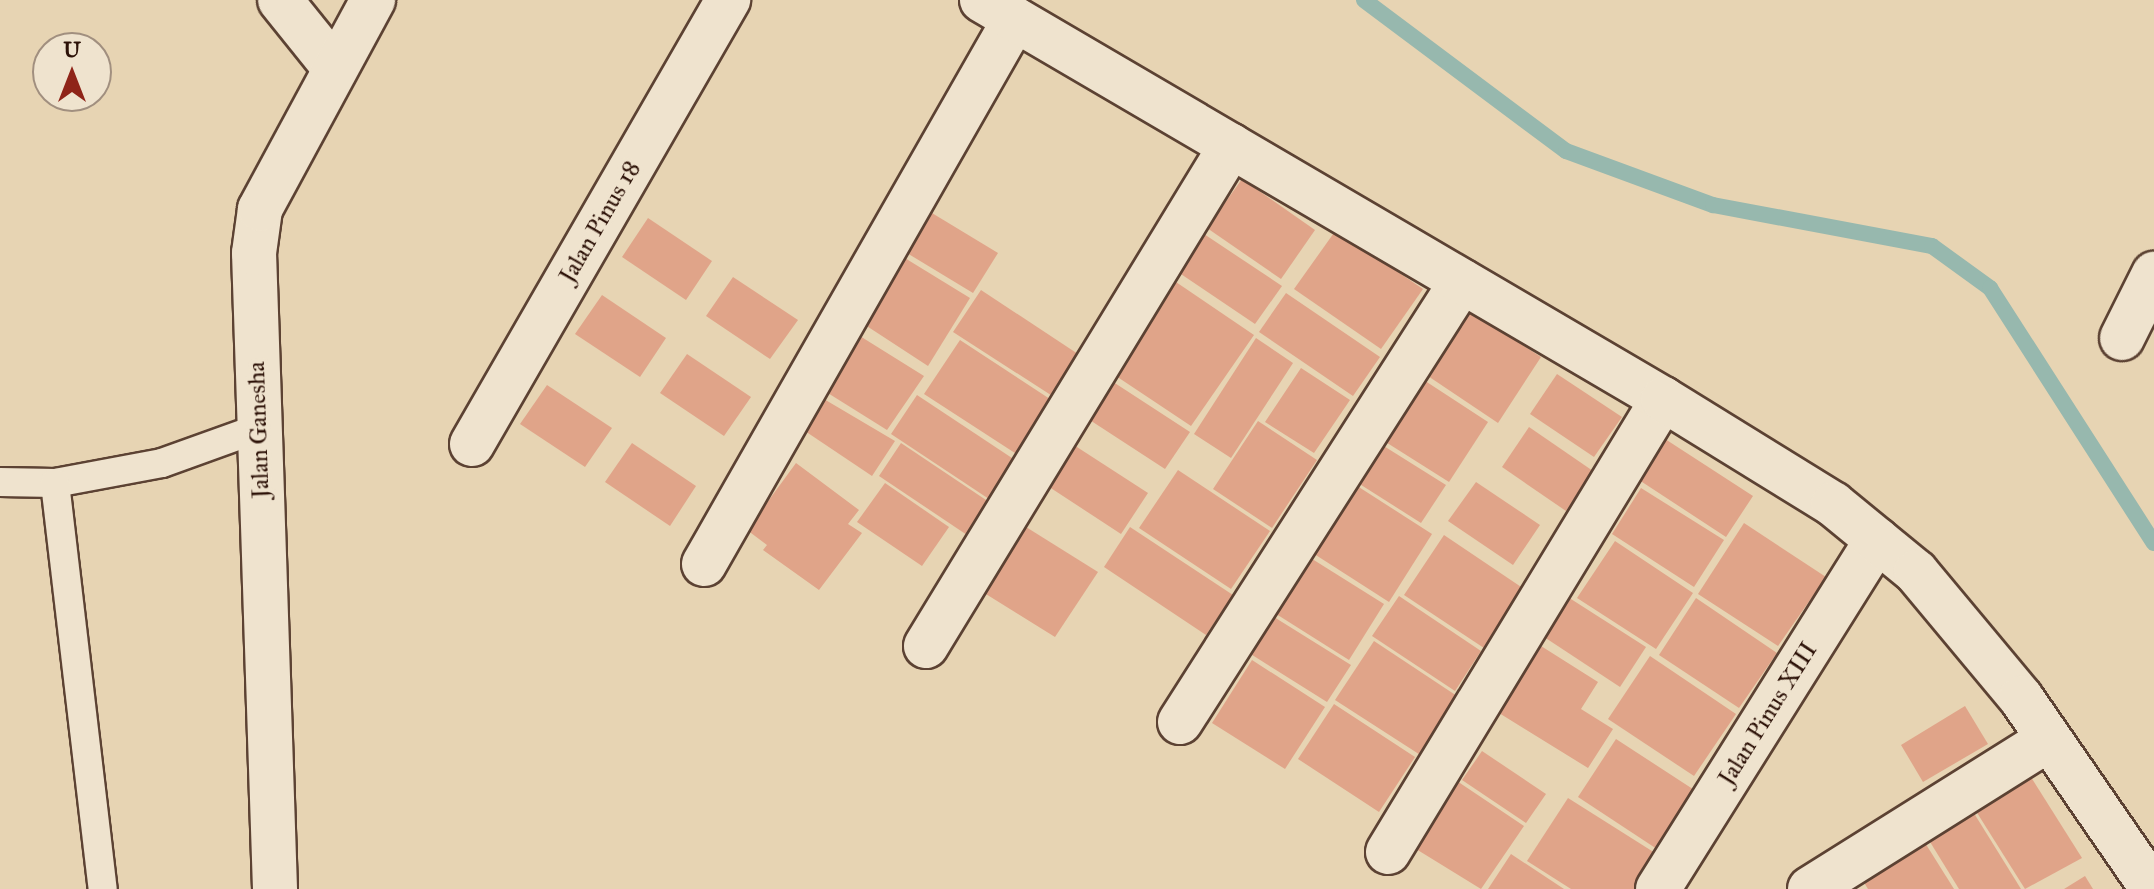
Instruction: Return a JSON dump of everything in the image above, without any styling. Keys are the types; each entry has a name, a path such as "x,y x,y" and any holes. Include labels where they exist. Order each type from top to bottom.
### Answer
{"street":[{"path":"280,0 333,66"},
{"name":"Jalan Ganesha","path":"275,889 254,253 260,209 333,66 373,0"},
{"name":"Jalan Pinus 18","path":"472,444 728,0"},
{"path":"704,564 998,10 1663,399 1833,504 1916,572 2049,739 2153,889"},
{"path":"926,646 1231,146"},
{"path":"2122,338 2154,274"},
{"path":"1180,722 1462,281"},
{"path":"1388,852 1663,399"},
{"name":"Jalan Pinus XIII","path":"1658,889 1877,540"},
{"path":"1810,889 2049,739"}],"lane":[{"path":"0,482 55,483 162,463 259,428"},
{"path":"55,483 103,889"}],"building":[{"path":"1242,179 1315,230 1281,279 1207,228"},
{"path":"922,207 998,253 973,293 897,247"},
{"path":"648,218 712,261 686,300 622,257"},
{"path":"1198,230 1282,286 1255,324 1172,268"},
{"path":"1336,230 1423,289 1381,349 1294,289"},
{"path":"895,252 970,298 928,366 856,319"},
{"path":"733,277 798,320 770,359 706,316"},
{"path":"1173,280 1254,335 1191,426 1110,372"},
{"path":"981,290 1084,358 1057,399 953,332"},
{"path":"1286,293 1380,357 1353,396 1259,332"},
{"path":"602,295 666,338 640,377 575,334"},
{"path":"1459,304 1541,357 1498,423 1416,368"},
{"path":"847,328 924,376 887,430 815,385"},
{"path":"1256,338 1293,363 1231,458 1194,434"},
{"path":"960,340 1056,403 1021,457 924,394"},
{"path":"687,354 751,397 724,436 660,393"},
{"path":"1301,368 1350,400 1314,453 1265,422"},
{"path":"1413,373 1488,422 1449,482 1373,434"},
{"path":"1557,374 1622,417 1594,457 1530,414"},
{"path":"1104,376 1190,432 1165,469 1079,413"},
{"path":"547,385 612,428 585,467 520,424"},
{"path":"812,392 895,441 872,476 793,423"},
{"path":"917,395 1018,462 992,501 891,434"},
{"path":"1258,421 1317,460 1272,528 1213,489"},
{"path":"1529,427 1593,471 1566,511 1502,467"},
{"path":"1662,437 1753,496 1726,537 1636,478"},
{"path":"1063,438 1148,493 1121,534 1037,479"},
{"path":"1371,438 1446,485 1421,523 1347,476"},
{"path":"632,443 696,486 670,526 605,482"},
{"path":"901,443 992,504 970,537 879,476"},
{"path":"796,463 859,510 848,524 862,533 819,590 763,550 767,545 747,530"},
{"path":"1178,470 1270,531 1231,589 1139,528"},
{"path":"1351,482 1432,534 1389,602 1308,550"},
{"path":"1476,482 1540,525 1513,565 1448,521"},
{"path":"885,483 949,527 922,566 857,522"},
{"path":"1641,488 1724,540 1694,587 1612,534"},
{"path":"1015,520 1098,572 1055,637 973,586"},
{"path":"1744,523 1826,577 1778,646 1698,594"},
{"path":"1130,527 1233,595 1206,635 1104,567"},
{"path":"1444,535 1530,593 1490,652 1404,595"},
{"path":"1615,541 1693,593 1656,649 1577,598"},
{"path":"1309,557 1384,604 1349,660 1273,612"},
{"path":"1560,592 1646,647 1620,687 1535,631"},
{"path":"1399,596 1481,651 1455,691 1372,636"},
{"path":"1696,598 1777,653 1739,708 1659,655"},
{"path":"1261,609 1351,665 1327,702 1238,646"},
{"path":"1374,641 1463,700 1425,758 1335,700"},
{"path":"1541,646 1598,682 1581,709 1613,729 1588,768 1499,713"},
{"path":"1650,656 1736,714 1694,776 1608,719"},
{"path":"1252,660 1325,707 1285,769 1212,723"},
{"path":"1334,704 1415,757 1379,812 1298,759"},
{"path":"1965,706 1988,744 1923,782 1901,745"},
{"path":"1616,739 1702,795 1663,853 1578,797"},
{"path":"1482,751 1546,794 1526,823 1462,780"},
{"path":"2029,774 2082,858 2025,889 1974,808"},
{"path":"1448,775 1524,826 1481,889 1403,841"},
{"path":"1568,798 1663,858 1643,889 1571,889 1527,861"},
{"path":"1972,810 2021,889 1959,889 1927,837"},
{"path":"1922,838 1954,889 1868,889 1860,876"},
{"path":"1511,854 1564,889 1488,889"},
{"path":"2085,876 2093,889 2064,889"}],"waterway":[{"path":"1364,0 1566,151 1713,205 1932,246 1990,288 2154,543"}]}
